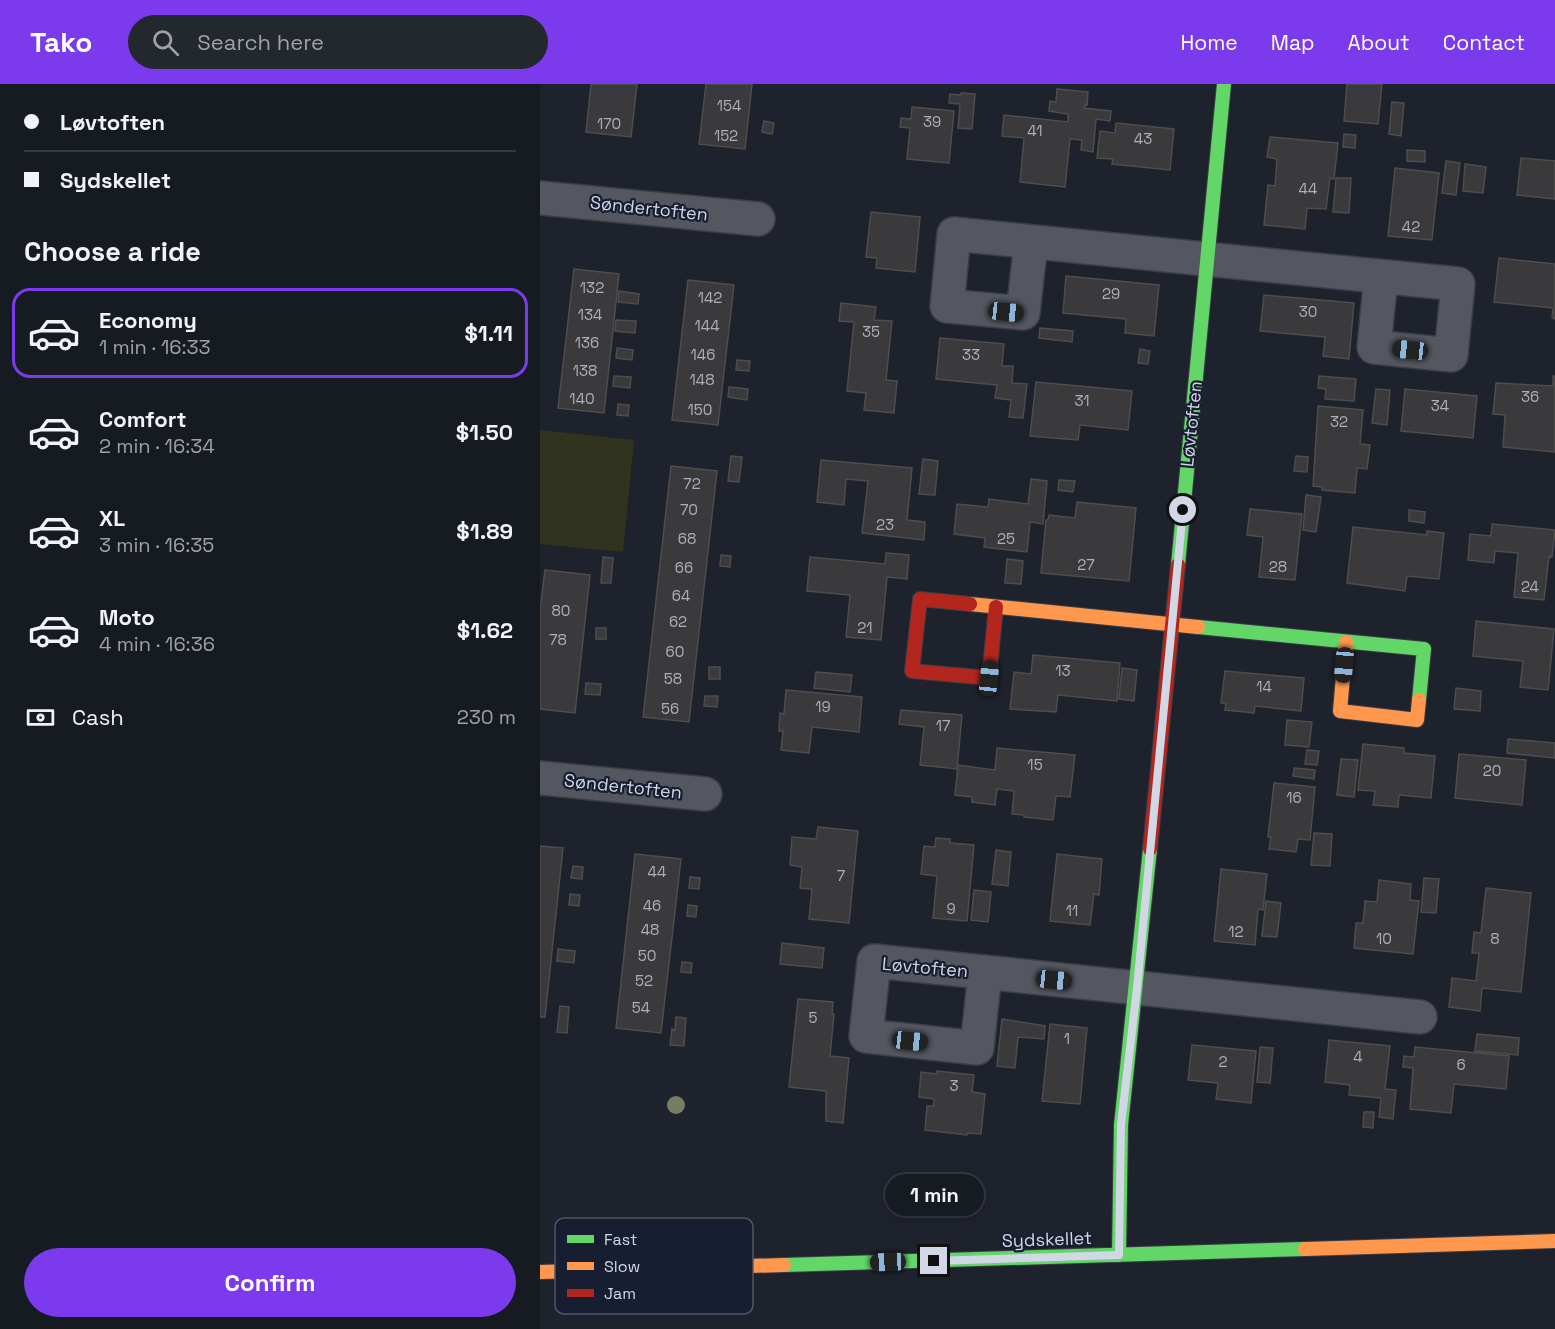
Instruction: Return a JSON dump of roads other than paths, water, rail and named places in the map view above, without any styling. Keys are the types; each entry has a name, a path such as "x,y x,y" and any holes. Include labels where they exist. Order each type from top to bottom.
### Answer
{"street":[{"name":"Løvtoften","path":"1119,1255 1121,1125 1137,988 1224,84"},
{"name":"Søndertoften","path":"540,198 758,219"},
{"path":"1031,242 1381,277"},
{"path":"996,607 989,678 912,671 920,599 1424,649 1417,720 1340,711 1346,642"},
{"name":"Søndertoften","path":"540,777 705,794"},
{"name":"Løvtoften","path":"985,972 1420,1017"},
{"name":"Sydskellet","path":"753,1266 1555,1241"},
{"name":"Sydskellet","path":"540,1272 555,1272"}]}
